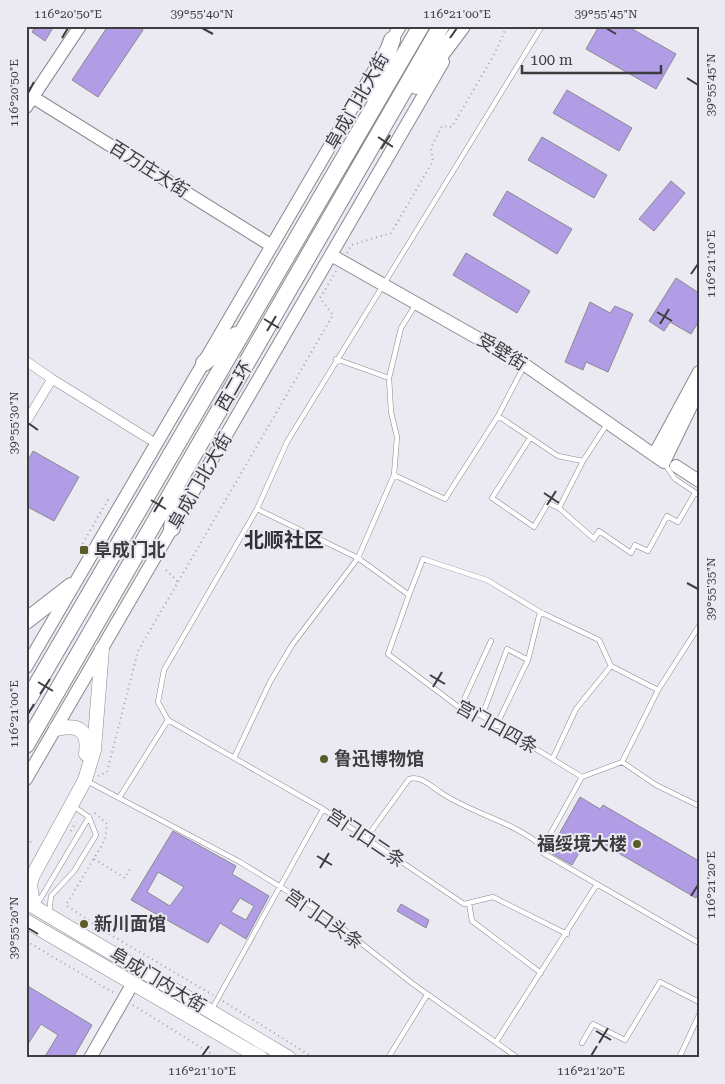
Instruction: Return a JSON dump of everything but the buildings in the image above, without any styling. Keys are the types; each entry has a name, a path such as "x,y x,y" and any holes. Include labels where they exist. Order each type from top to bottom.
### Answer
{"highway":[{"name":"西二环","path":"26,703 360,134 421,26"},
{"name":"西二环","path":"26,745 441,26"},
{"path":"375,142 463,26"},
{"path":"360,134 396,33"},
{"path":"204,363 247,325"},
{"path":"172,528 180,481"},
{"path":"26,621 72,586"}],"main road":[{"path":"26,871 70,804 89,782 94,750 102,648"},
{"path":"32,905 30,884 33,875 70,804 79,781 88,741 82,731 71,726 56,729"},
{"name":"阜成门内大街","path":"32,905 289,1058"},
{"name":"阜成门内大街","path":"26,921 261,1058"}],"street":[{"path":"28,99 80,26"},
{"name":"阜成门北大街","path":"26,779 172,528 337,258 463,26"},
{"name":"阜成门北大街","path":"26,667 396,33"},
{"name":"百万庄大街","path":"28,99 272,246"},
{"name":"受壁街","path":"337,258 525,365 664,461 698,490"},
{"path":"26,361 149,439"},
{"path":"664,461 699,372"},
{"path":"26,422 52,379"},
{"path":"664,461 699,390"},
{"path":"90,1058 133,984"}],"lane":[{"path":"119,798 168,720 158,702 164,670 257,509 286,442 336,359 385,284 542,26"},
{"path":"234,758 270,682 292,645 358,558 394,475 397,437 391,412 389,378 401,328 417,302"},
{"path":"336,359 389,378"},
{"path":"394,475 445,498 498,416 525,365"},
{"path":"498,416 558,456 583,461"},
{"path":"559,508 583,461 608,422"},
{"path":"530,438 492,498 534,528 548,503 559,508 594,538 598,531 631,553 636,545 648,551 667,516 678,522 698,490"},
{"path":"257,509 358,558 409,595 423,560 488,580 540,612 599,640 611,666 658,690"},
{"name":"宫门口四条","path":"409,595 388,654 460,708 482,716 582,777"},
{"path":"496,726 528,660 540,612"},
{"path":"699,626 658,690 622,762 582,777 543,847 543,853 699,943"},
{"path":"460,708 491,641"},
{"path":"482,716 507,649 528,660"},
{"path":"553,758 576,709 611,666"},
{"name":"宫门口二条","path":"168,720 323,809 368,837 464,904 470,903"},
{"path":"622,762 656,785 699,806"},
{"path":"368,837 409,779 414,777 427,783 450,799 527,833 543,847"},
{"name":"宫门口头条","path":"89,782 240,862 323,913 426,994 518,1058"},
{"path":"49,915 51,896 74,871 96,834 89,817 70,804"},
{"path":"211,1011 323,809"},
{"path":"32,905 89,817"},
{"path":"496,1042 597,884"},
{"path":"541,973 472,921 470,903 493,897 566,934"},
{"path":"582,1043 593,1024 625,1040 660,982 699,1002"},
{"path":"388,1058 426,994"},
{"path":"679,1058 699,1015"}],"path":[{"path":"89,782 94,777 107,772 138,651 333,315 320,298 337,258 351,245 391,233 433,161 430,148 442,126 452,127 495,53 508,26"},
{"path":"80,548 109,498"},
{"path":"166,570 178,582"},
{"path":"26,839 34,844"},
{"path":"130,869 125,878 94,859 66,906 104,932 218,998 314,1058"}],"place":[{"name":"阜成门北","path":"84,550"},
{"name":"鲁迅博物馆","path":"324,759"},
{"name":"福绥境大楼","path":"637,844"},
{"name":"新川面馆","path":"84,924"}],"district":[{"name":"北顺社区","path":"284,540"}]}
